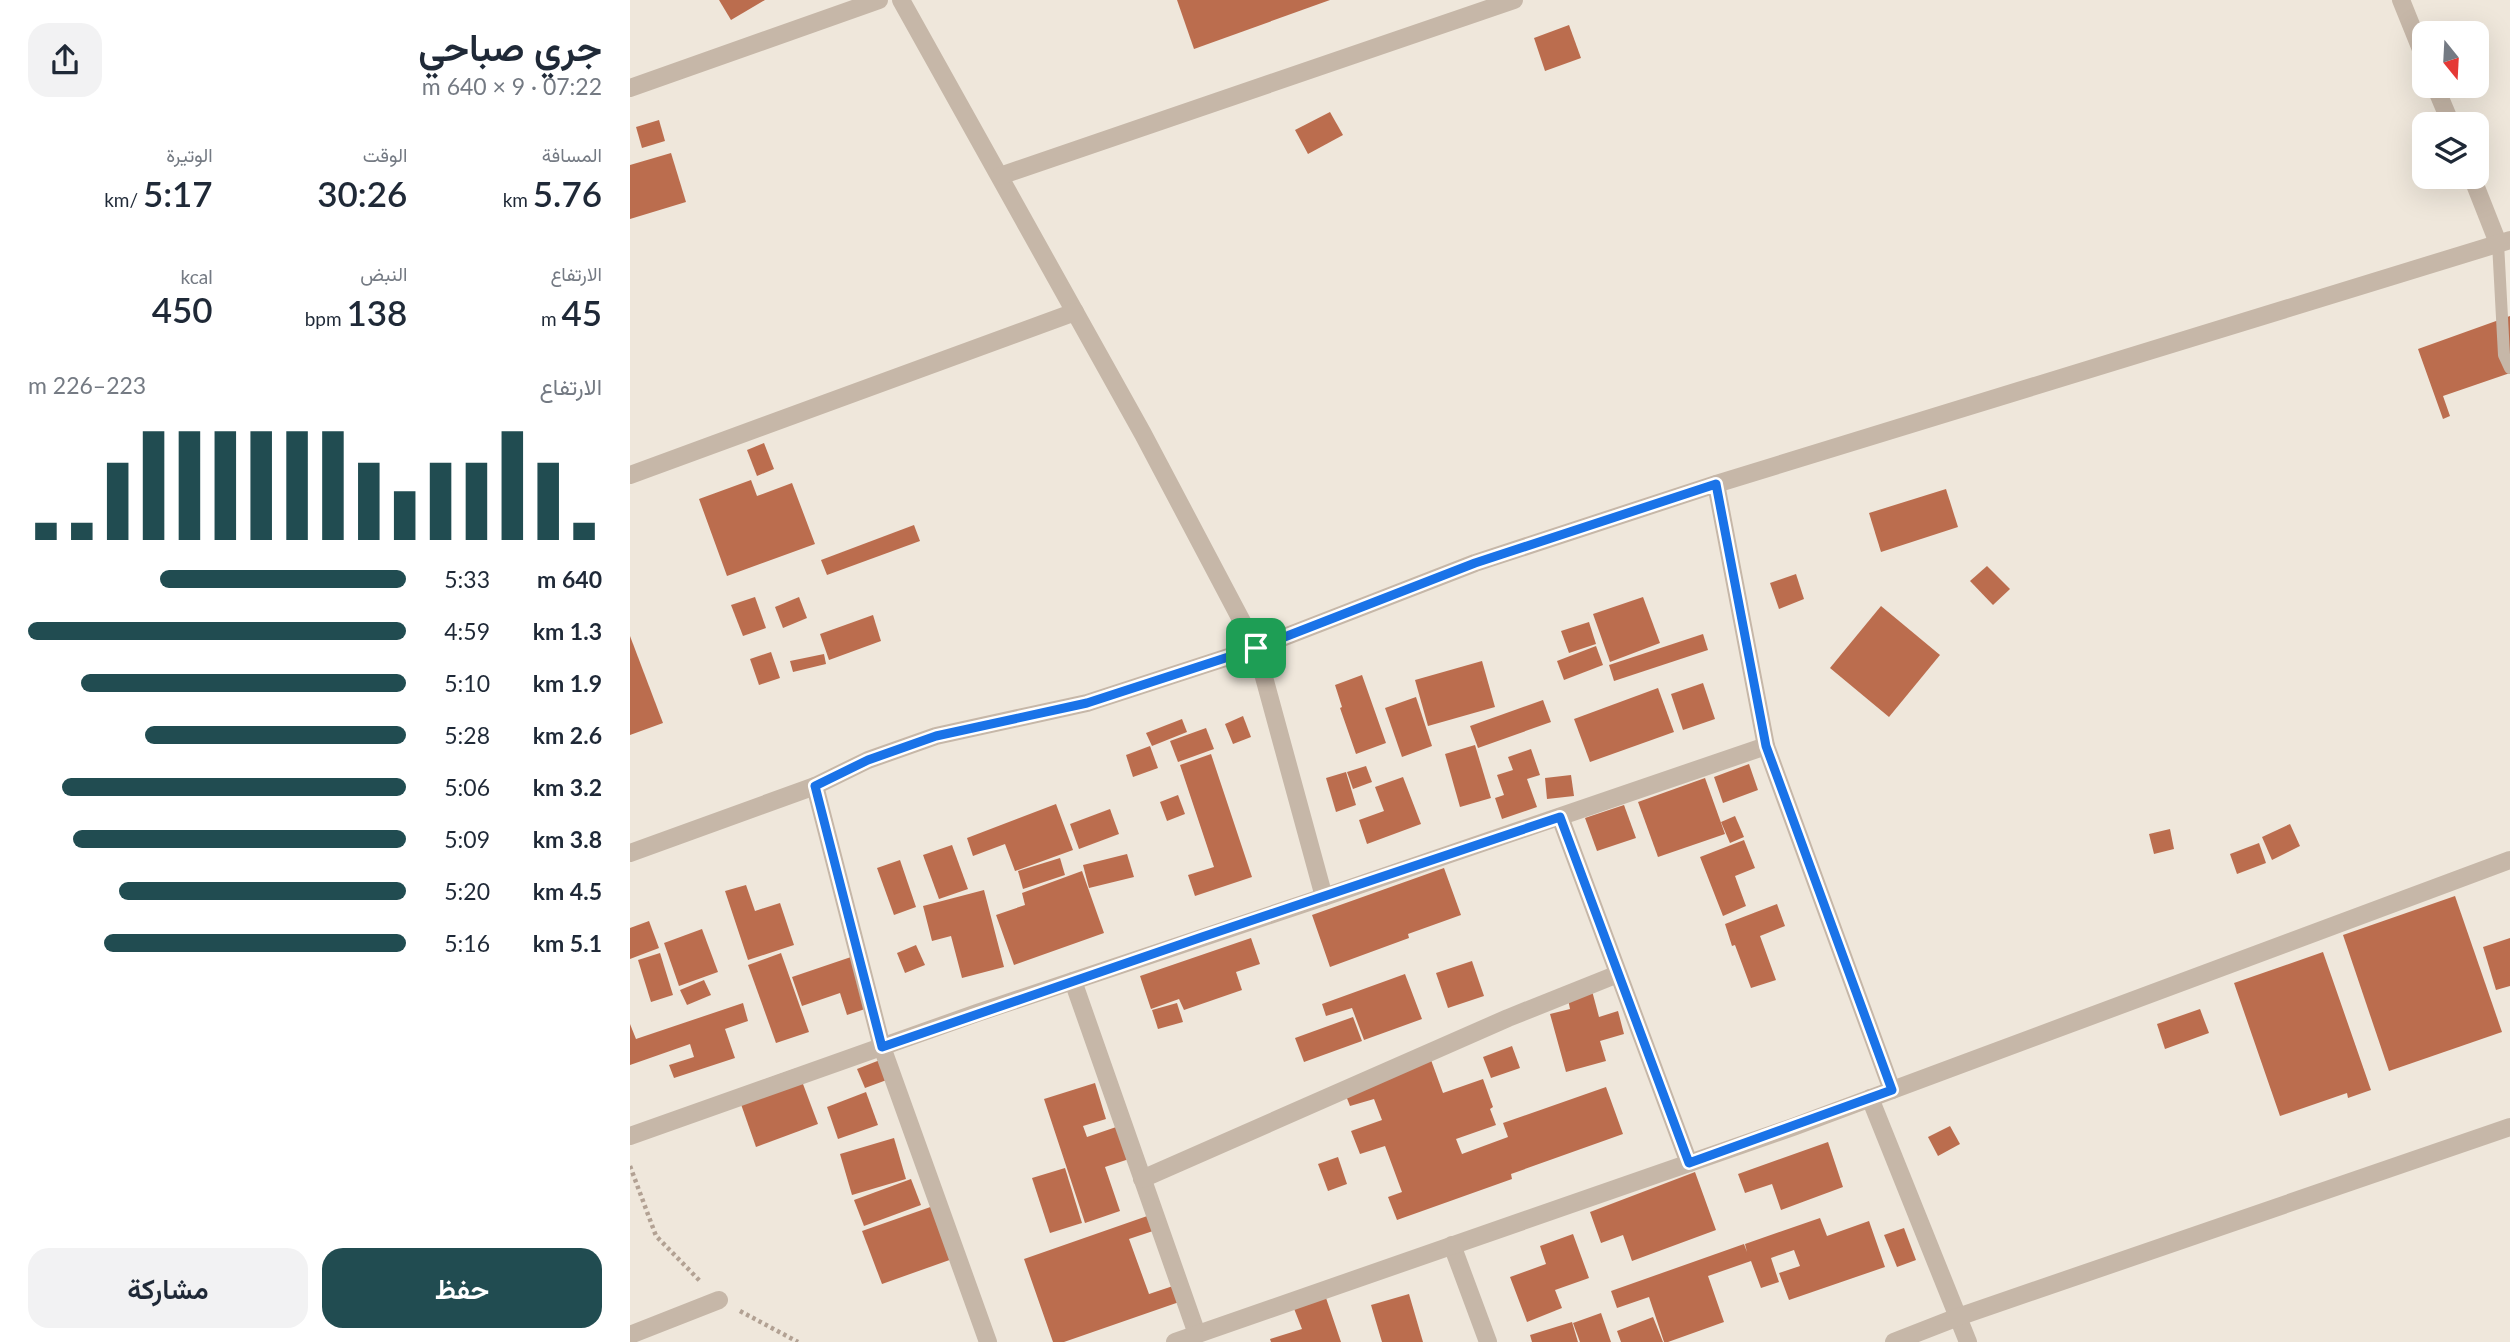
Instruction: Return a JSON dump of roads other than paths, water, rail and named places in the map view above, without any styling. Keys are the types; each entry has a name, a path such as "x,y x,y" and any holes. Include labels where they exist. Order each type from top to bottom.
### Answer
{"street":[{"path":"630,88 879,0"},
{"path":"901,0 1143,434 1256,648 1324,897"},
{"path":"1000,177 1514,0"},
{"path":"2401,0 2412,27"},
{"path":"630,853 815,786 868,760 936,736 1087,703 1256,648 1475,563 1716,484 2504,241 2478,189"},
{"path":"632,469 1075,312"},
{"path":"1716,484 1766,746 1892,1090"},
{"path":"630,1136 1073,981 1766,746"},
{"path":"815,786 882,1047 988,1342"},
{"path":"1560,817 1689,1163"},
{"path":"1175,1342 1870,1098 2510,860"},
{"path":"1142,1180 1508,1018 1618,974"},
{"path":"1073,981 1197,1334"},
{"path":"1870,1098 1968,1342"},
{"path":"1894,1342 1958,1317 2510,1126"},
{"path":"1452,1245 1488,1342"},
{"path":"630,1335 719,1300"}],"lane":[{"path":"2504,241 2504,355 2510,368"}]}
